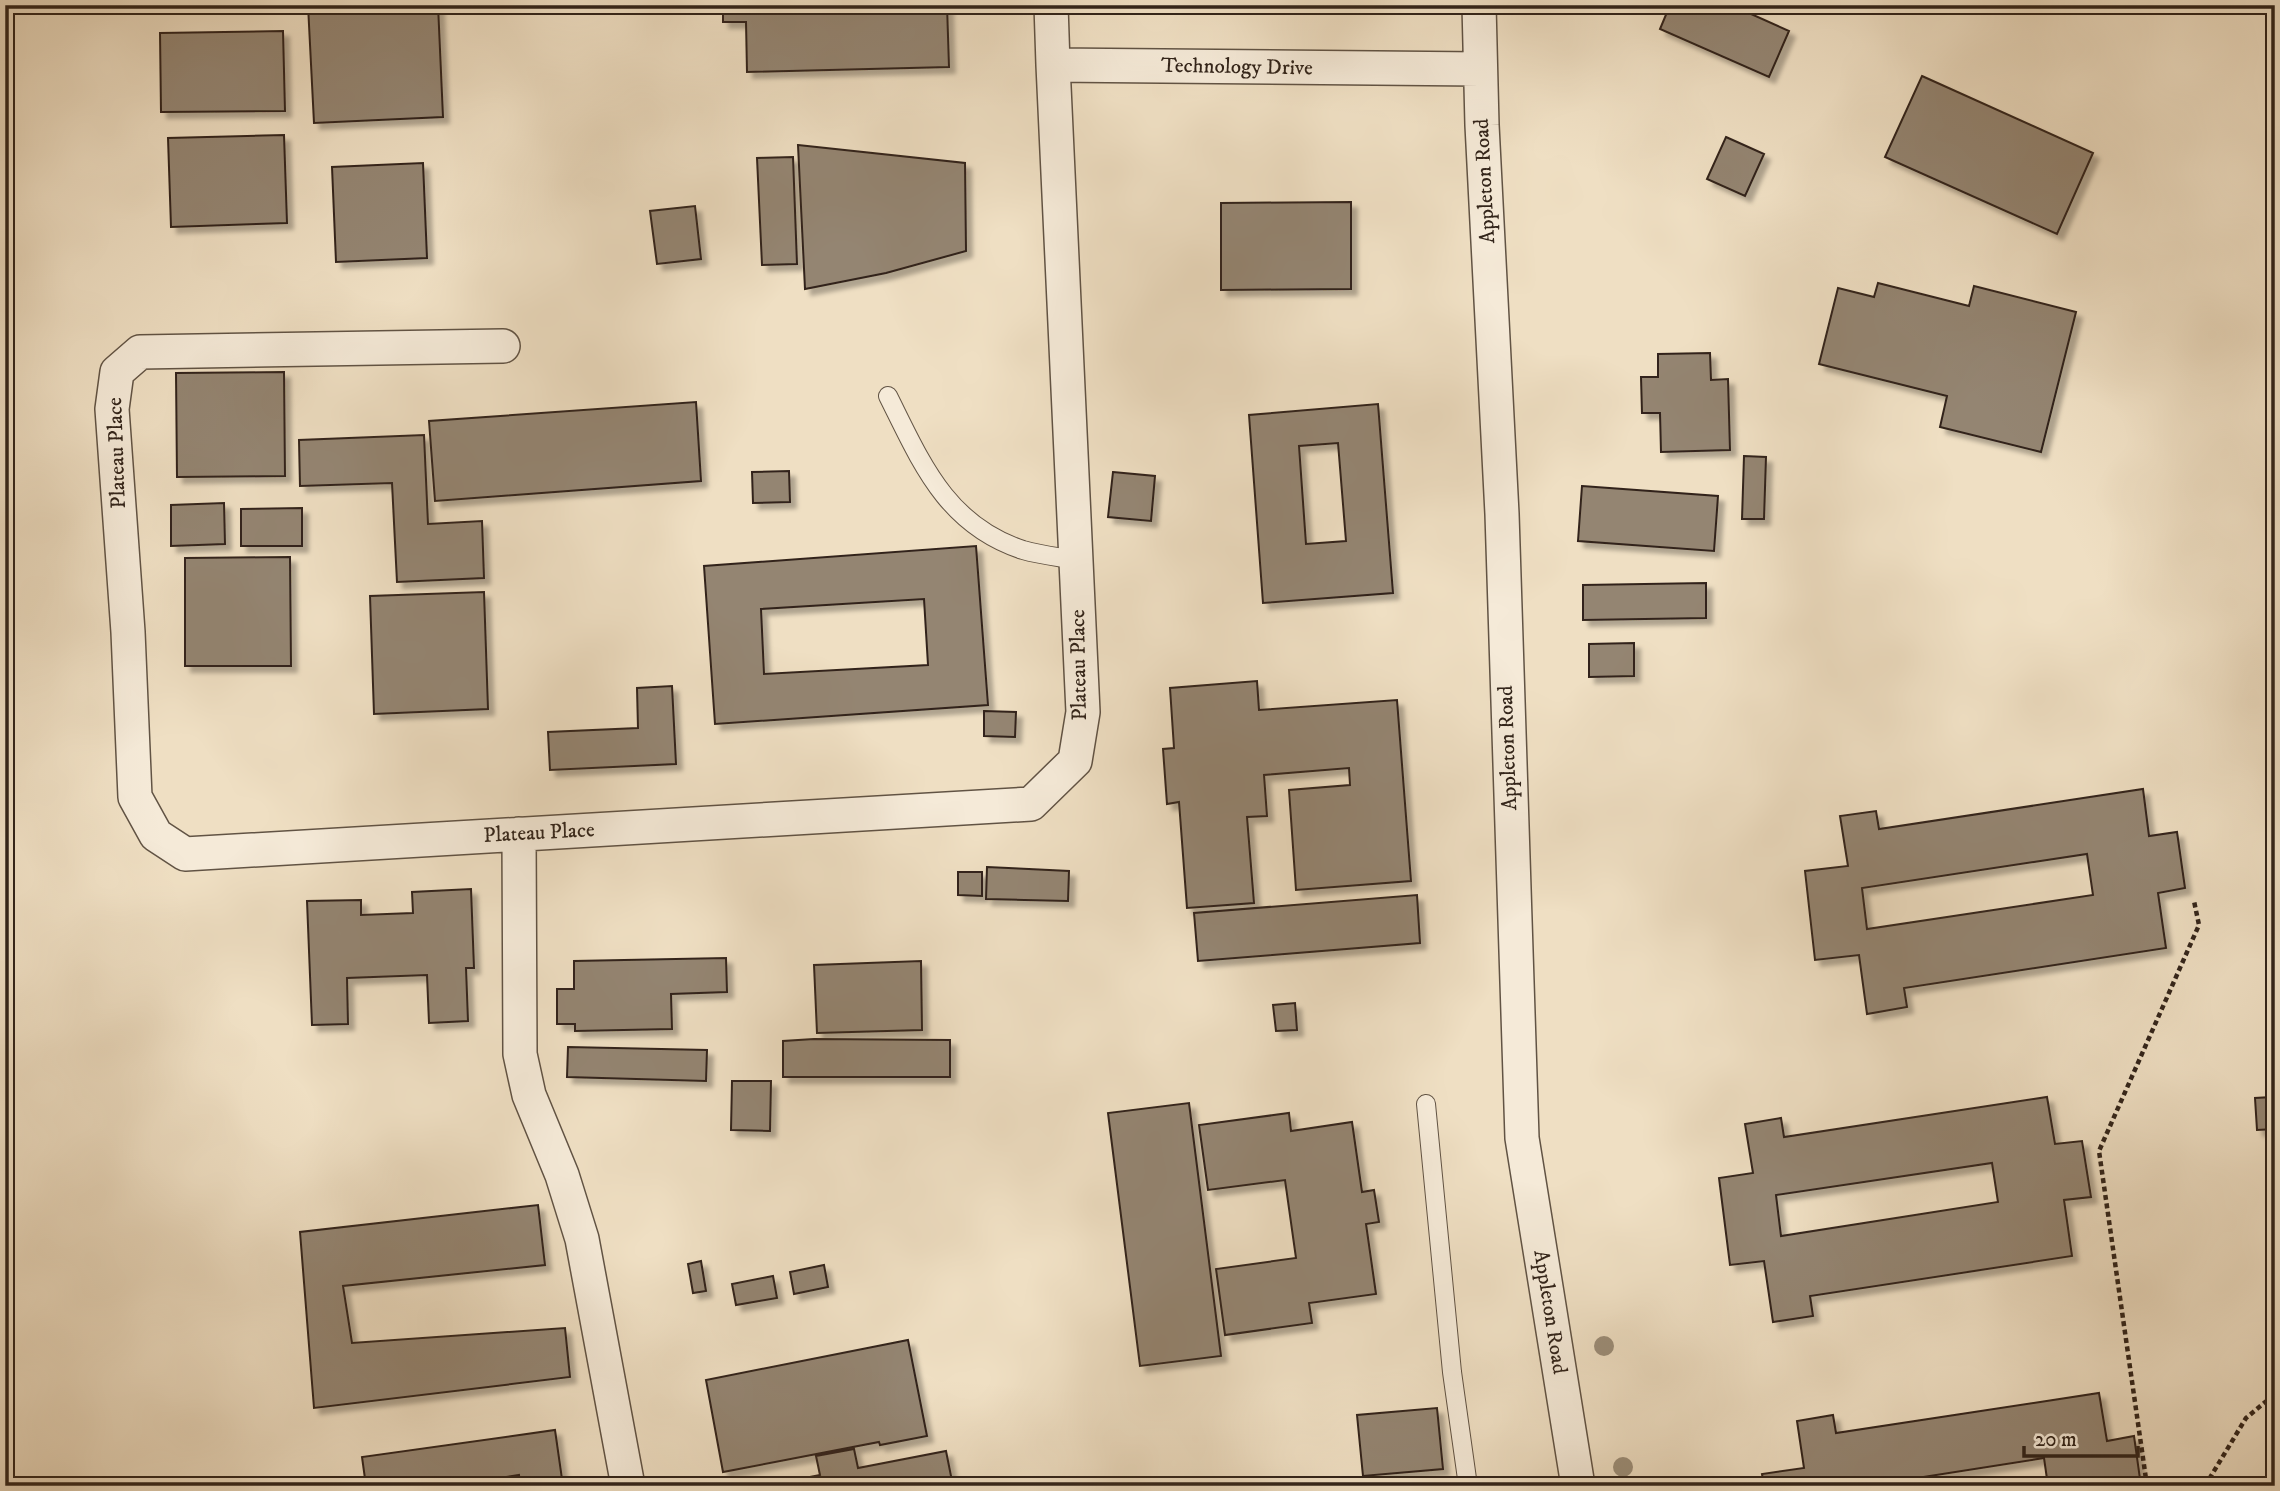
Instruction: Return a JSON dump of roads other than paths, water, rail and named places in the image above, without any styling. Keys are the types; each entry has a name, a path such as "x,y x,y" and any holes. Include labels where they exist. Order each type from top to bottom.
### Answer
{"street":[{"path":"1051,5 1053,65"},
{"name":"Appleton Road","path":"1479,5 1502,514 1522,1138 1578,1486"},
{"name":"Technology Drive","path":"1053,65 1480,69"},
{"name":"Plateau Place","path":"503,346 141,352 117,372 111,409 128,632 135,797 156,835 185,853 1031,804 1075,761 1083,712 1053,65"},
{"path":"519,834 520,1054 529,1095 562,1175 582,1239 628,1486"}],"lane":[{"path":"888,396 930,480 970,523 1022,550 1076,560"},
{"path":"1426,1104 1452,1372 1468,1486"}]}
